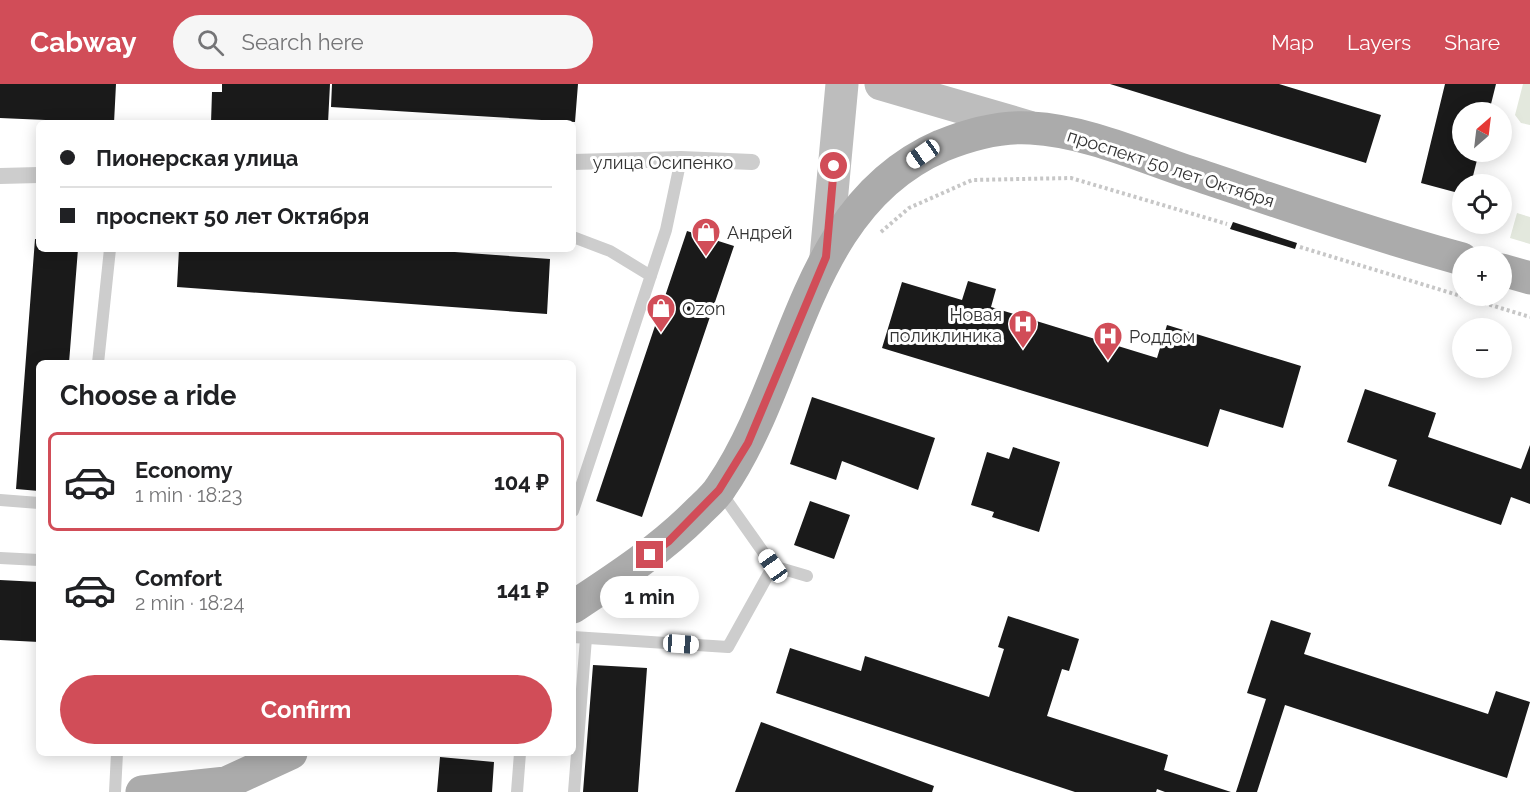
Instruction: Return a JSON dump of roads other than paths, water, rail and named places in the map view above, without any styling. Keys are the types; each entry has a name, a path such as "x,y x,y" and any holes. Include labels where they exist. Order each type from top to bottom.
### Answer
{"main road":[{"path":"826,257 842,84"},
{"path":"881,84 1030,127"},
{"name":"проспект 50 лет Октября","path":"576,605 669,541 719,490 748,443 826,257 856,210 887,179 923,154 967,135 1030,127 1086,138 1382,237 1452,256"},
{"path":"1512,273 1530,278"},
{"path":"142,792 228,788 286,756"}],"street":[{"name":"улица Осипенко","path":"576,162 681,159 752,162"},
{"path":"0,176 36,175"}],"lane":[{"path":"576,502 666,230 681,159"},
{"path":"576,238 610,251 651,276"},
{"path":"98,360 110,252"},
{"path":"719,490 773,566 807,576"},
{"path":"0,500 36,503"},
{"path":"0,558 36,560"},
{"path":"576,730 579,637 728,647 773,566"},
{"path":"115,792 117,756"},
{"path":"517,792 520,756"},
{"path":"574,792 575,756"}],"place":[{"name":"Андрей","path":"706,258"},
{"name":"Ozon","path":"661,334"},
{"name":"Новая поликлиника","path":"1023,350"},
{"name":"Роддом","path":"1108,362"}]}
